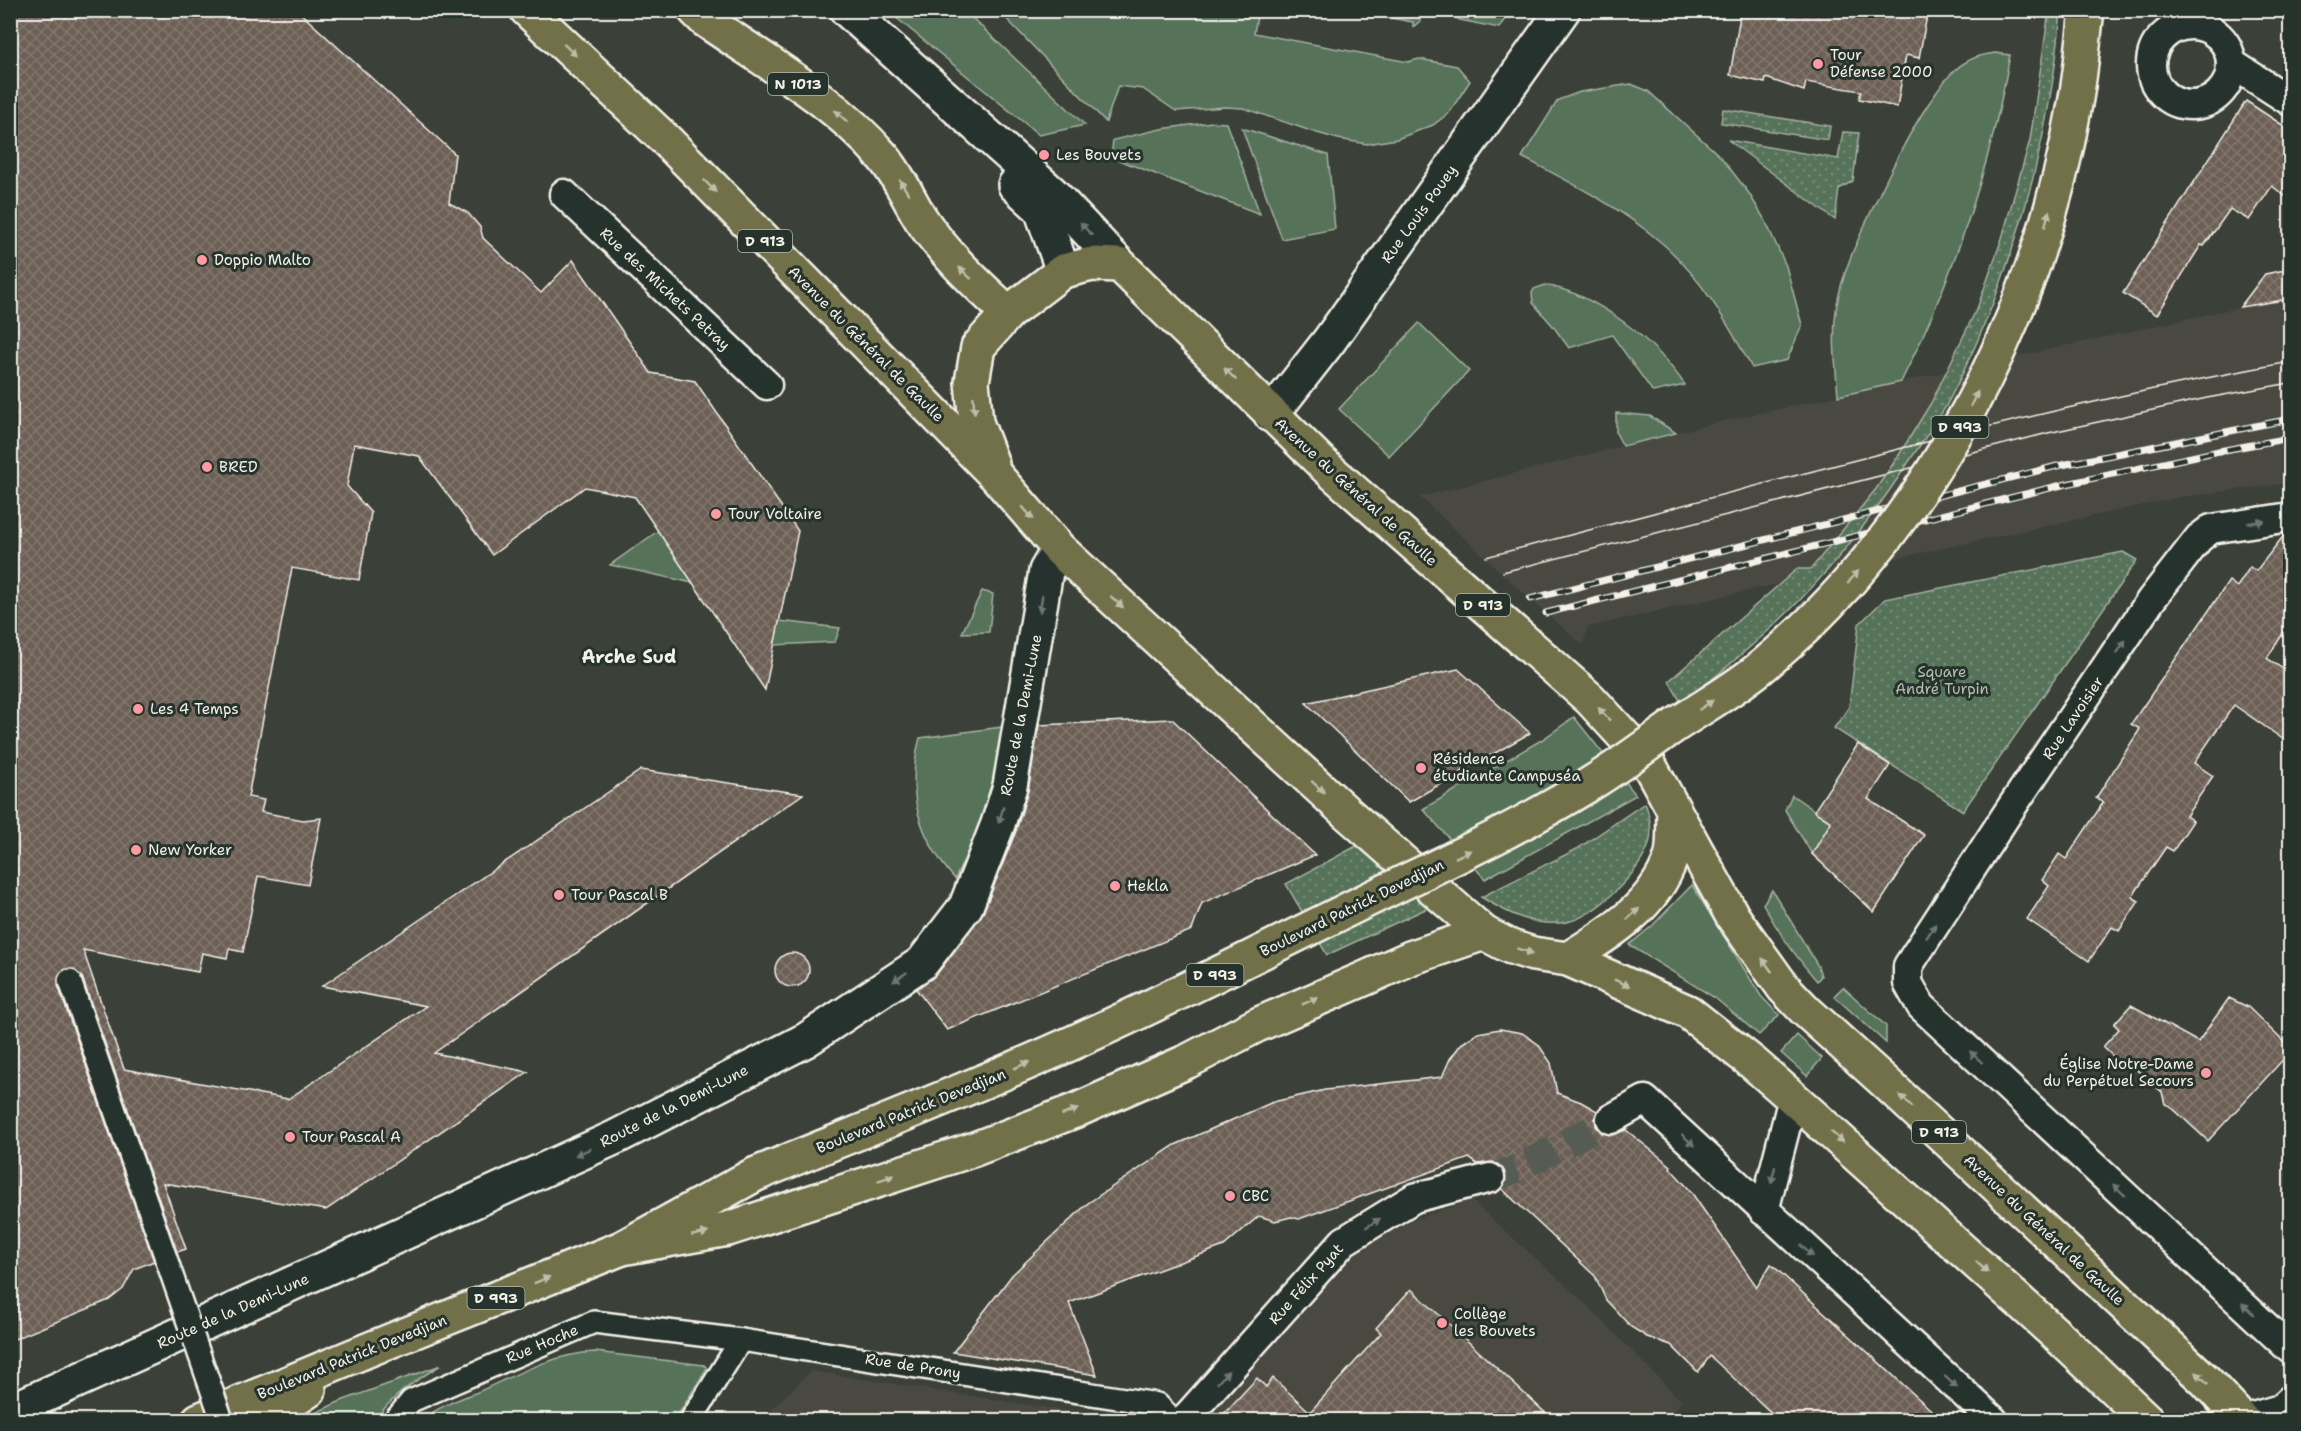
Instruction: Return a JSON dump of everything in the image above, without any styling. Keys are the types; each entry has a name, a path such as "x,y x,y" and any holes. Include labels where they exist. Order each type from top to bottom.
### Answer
{"main road":[{"name":"Avenue du Général de Gaulle","path":"527,10 667,141 997,477 1059,549 1347,813 1484,933 1522,950 1568,959 1688,1012 1793,1098 2060,1337 2147,1420"},
{"name":"N 1013","path":"695,10 705,21 837,112 883,157 904,186 921,219 958,266 1008,313"},
{"name":"Boulevard Patrick Devedjian","path":"199,1420 622,1248 754,1175 998,1076 1075,1041 1490,841 1586,786 1761,668 1817,617 1850,581 1899,518 1952,443 1983,381 2003,340 2038,253 2060,173 2075,104 2087,10"},
{"name":"Avenue du Général de Gaulle","path":"997,477 976,422 972,382 978,347 1008,313 1063,271 1092,264 1120,265 1325,466 1590,699 1647,761 1733,917 1783,987 1805,1010 1887,1083 2206,1381 2242,1420"},
{"path":"1568,959 1604,937 1635,914 1659,885 1672,856 1674,812"},
{"path":"622,1248 728,1229 972,1150 1077,1110 1188,1061 1257,1025 1410,957 1484,933"},
{"path":"264,1420 370,1349"}],"street":[{"path":"822,10 1041,209 1063,271"},
{"path":"848,10 1052,193 1120,265"},
{"name":"Rue Louis Pouey","path":"1271,415 1329,341 1563,10"},
{"path":"2231,63 2290,101"},
{"name":"Rue des Michets Petray","path":"564,194 767,385"},
{"name":"Rue Lavoisier","path":"2290,517 2211,529 2199,538 2151,600 2000,824 1908,966 1908,983 1922,1006 2290,1349"},
{"name":"Route de la Demi-Lune","path":"10,1411 616,1137 806,1040 922,963 966,906 998,824 1010,786 1046,571 1059,549"},
{"path":"70,981 222,1420"},
{"path":"1764,1211 1793,1098"},
{"path":"1611,1119 1645,1100 1993,1420"},
{"name":"Rue Félix Pyat","path":"1184,1420 1344,1241 1414,1198 1490,1178"},
{"name":"Rue Hoche","path":"394,1420 411,1401 594,1322 741,1340"},
{"path":"691,1420 741,1340"},
{"name":"Rue de Prony","path":"741,1340 1157,1404 1173,1420"},
{"path":"2242,1420 2280,1410 2290,1400"}],"shaded area":[{"path":"2290,301 2290,483 2180,497 1588,627 1583,645 1420,497 1715,423 2241,307"},
{"name":"Collège les Bouvets","path":"1471,1200 1586,1304 1681,1401 1669,1420 1215,1420 1205,1410 1349,1255 1380,1231"},
{"path":"811,1371 1123,1420 761,1420"}],"green space":[{"path":"888,11 965,11 1085,125 1039,135"},
{"path":"999,11 1258,11 1254,33 1408,62 1419,59 1457,66 1470,81 1449,113 1433,125 1397,139 1367,144 1338,139 1243,108 1225,107 1176,111 1143,89 1118,86 1106,122"},
{"path":"1351,11 1421,11 1420,21 1413,27 1413,22"},
{"path":"1443,11 1510,11 1499,28 1460,20"},
{"path":"2049,11 2061,11 2056,61 2037,162 2024,213 1990,311 1947,404 1884,498 1822,576 1763,636 1682,704 1669,681 1797,569 1811,569 1876,489 1931,403 1978,306 2002,238 2030,140"},
{"path":"1995,53 2010,55 1992,140 1968,222 1920,343 1901,382 1838,396 1834,343 1836,310 1847,267 1864,226 1908,138 1944,82 1968,61 1978,56"},
{"path":"1631,84 1648,91 1721,157 1748,192 1765,220 1786,266 1802,325 1787,360 1752,368 1702,286 1663,244 1613,207 1522,157 1558,100 1580,92"},
{"path":"1723,109 1830,126 1828,140 1721,123"},
{"path":"1212,122 1226,123 1260,214 1111,157 1113,140 1161,129"},
{"path":"1242,128 1328,155 1335,229 1282,239"},
{"path":"1843,132 1859,133 1853,181 1839,189 1835,220 1728,140 1838,159"},
{"path":"1545,285 1565,290 1585,299 1624,322 1658,352 1685,385 1653,392 1612,335 1569,348 1533,303 1534,289"},
{"path":"1419,323 1469,371 1389,456 1339,409"},
{"path":"1616,413 1650,416 1676,433 1623,446 1616,433"},
{"path":"658,531 693,583 610,565"},
{"name":"Square André Turpin","path":"2123,552 2137,560 1963,811 1834,728 1849,707 1859,624 1885,599"},
{"path":"982,591 993,594 989,632 962,633"},
{"path":"779,621 840,628 835,642 774,645"},
{"path":"1574,717 1636,795 1485,879 1423,809 1543,739"},
{"path":"1010,726 989,807 955,879 932,847 918,814 914,777 920,738"},
{"path":"1792,795 1831,822 1812,854 1785,810"},
{"path":"1645,803 1650,818 1651,834 1644,855 1616,891 1591,911 1567,922 1544,923 1511,914 1481,897 1577,849"},
{"path":"1362,843 1434,905 1327,955 1286,884"},
{"path":"1692,885 1761,996 1779,1015 1759,1035 1715,998 1629,945 1652,926"},
{"path":"1772,890 1818,966 1821,976 1817,981 1788,944 1763,904"},
{"path":"1843,987 1886,1026 1886,1043 1834,996"},
{"path":"1797,1035 1822,1058 1807,1076 1781,1053"},
{"path":"595,1352 704,1365 707,1368 675,1420 422,1420 450,1403 536,1366 565,1357"},
{"path":"441,1365 405,1389 375,1420 300,1420 341,1401"}],"building":[{"name":"Les 4 Temps","path":"10,10 297,10 455,154 449,203 468,213 480,227 483,238 541,293 573,260 651,373 695,381 798,531 765,690 635,497 585,487 492,555 419,456 354,444 347,486 371,513 359,580 292,568 248,797 264,800 261,812 303,820 321,818 308,885 258,876 243,952 229,949 227,958 202,953 198,972 83,950 124,1069 288,1099 426,1006 322,986 641,770 803,794 434,1053 528,1072 326,1210 163,1183 186,1249 177,1252 82,977 73,969 61,972 58,985 154,1261 134,1269 123,1289 109,1300 10,1341"},
{"name":"Tour Défense 2000","path":"1741,10 1928,10 1919,58 1906,55 1897,107 1859,99 1861,91 1806,82 1804,91 1766,78 1765,83 1730,75"},
{"path":"2246,101 2290,130 2290,200 2272,186 2249,220 2230,209 2204,246 2201,245 2157,315 2123,293"},
{"path":"2290,269 2290,299 2240,307 2265,274"},
{"path":"2285,534 2290,534 2290,623 2267,658 2290,674 2290,744 2234,705 2194,763 2213,776 2186,816 2193,821 2173,851 2166,847 2132,897 2139,901 2119,931 2112,927 2089,961 2027,919 2049,886 2042,880 2059,854 2066,859 2103,803 2096,798 2140,729 2131,724 2229,581 2237,587 2250,567 2256,571"},
{"name":"Résidence étudiante Campuséa","path":"1458,669 1530,733 1409,802 1306,703"},
{"name":"Hekla","path":"1172,719 1315,855 1202,903 1192,930 947,1030 916,989 937,974 983,913 1016,831 1028,791 1039,725"},
{"path":"1858,744 1890,765 1868,799 1924,835 1874,912 1812,854 1831,822 1814,811"},
{"path":"792,953 804,958 809,970 804,982 792,987 780,982 775,970 780,958"},
{"name":"Église Notre-Dame du Perpétuel Secours","path":"2229,998 2248,1007 2290,1048 2290,1052 2208,1141 2165,1104 2162,1092 2131,1065 2127,1069 2103,1047 2119,1029 2114,1024 2131,1005 2198,1042"},
{"name":"CBC","path":"1500,1029 1522,1033 1538,1044 1551,1063 1557,1093 1597,1111 1596,1126 1602,1133 1611,1135 1626,1130 1671,1166 1670,1168 1689,1189 1757,1287 1771,1264 1942,1420 1779,1420 1710,1356 1698,1372 1671,1345 1647,1337 1631,1327 1606,1300 1595,1276 1502,1189 1506,1182 1506,1174 1502,1167 1494,1162 1477,1164 1469,1158 1299,1219 1291,1217 1275,1221 1259,1216 1224,1246 1069,1303 1097,1375 953,1352 1012,1275 1088,1203 1175,1145 1273,1102 1325,1090 1442,1077 1450,1059 1461,1044 1478,1033"},
{"path":"1411,1289 1553,1420 1218,1420 1257,1378 1266,1387 1273,1378 1310,1412 1381,1333 1376,1328"}],"tunnel":[{"path":"1490,1178 1517,1169 1611,1119"}],"tram line":[{"path":"1486,557 1987,427 2088,403 2290,362"},
{"path":"1503,572 2048,433 2207,398 2290,383"}],"railway":[{"path":"1530,599 2057,466 2290,419"},
{"path":"1546,613 2062,485 2290,438"}],"place":[{"name":"Tour Défense 2000","path":"1818,64"},
{"name":"Les Bouvets","path":"1044,155"},
{"name":"Doppio Malto","path":"202,260"},
{"name":"BRED","path":"207,467"},
{"name":"Tour Voltaire","path":"716,514"},
{"name":"Les 4 Temps","path":"138,709"},
{"name":"Résidence étudiante Campuséa","path":"1421,768"},
{"name":"New Yorker","path":"136,850"},
{"name":"Hekla","path":"1115,886"},
{"name":"Tour Pascal B","path":"559,895"},
{"name":"Église Notre-Dame du Perpétuel Secours","path":"2206,1073"},
{"name":"Tour Pascal A","path":"290,1137"},
{"name":"CBC","path":"1230,1196"},
{"name":"Collège les Bouvets","path":"1442,1323"}],"district":[{"name":"Arche Sud","path":"629,657"}]}
